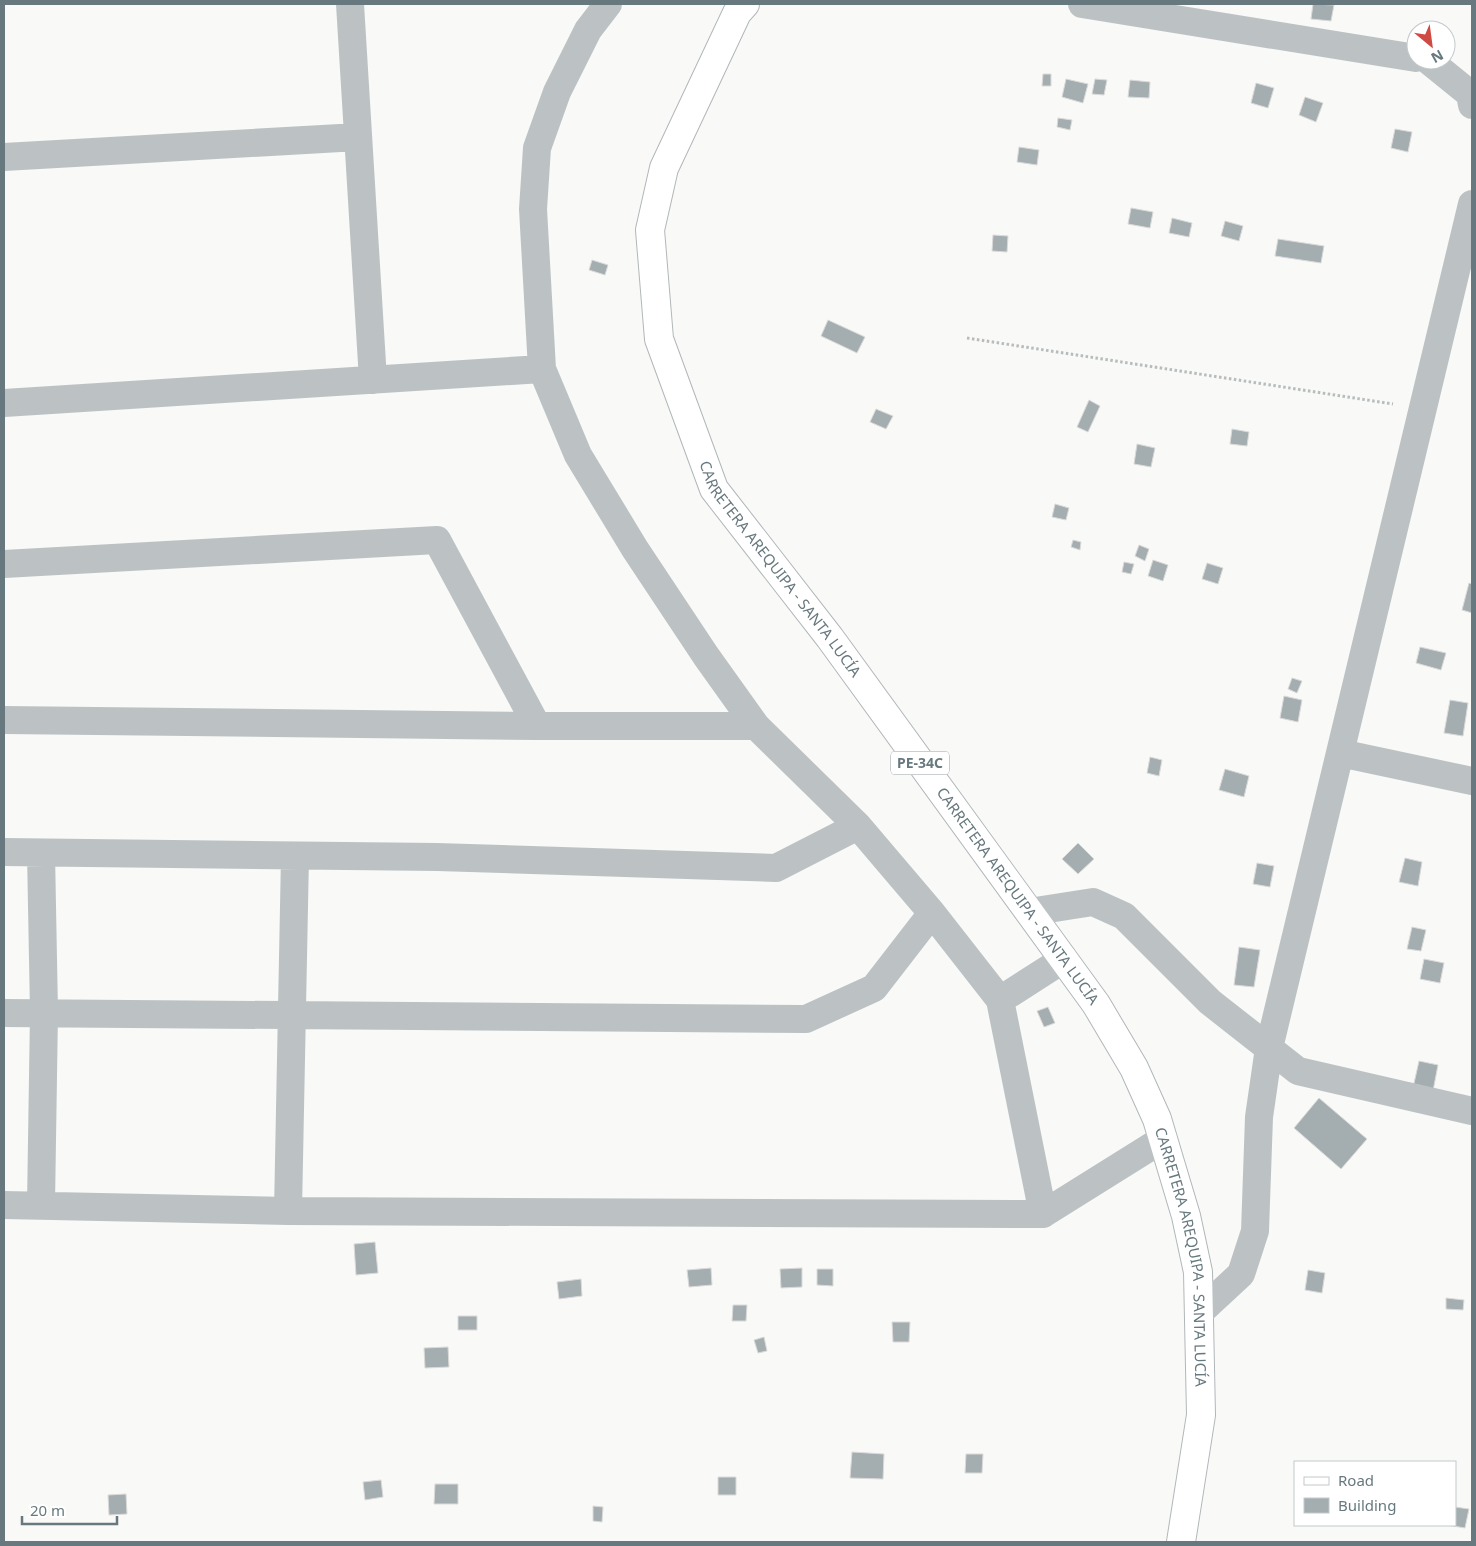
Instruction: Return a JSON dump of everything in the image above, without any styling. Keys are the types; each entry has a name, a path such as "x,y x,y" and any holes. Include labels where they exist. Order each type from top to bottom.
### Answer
{"main road":[{"name":"CARRETERA AREQUIPA - SANTA LUCÍA","path":"745,4 737,13 664,168 650,230 659,339 714,488 830,638 1096,1004 1134,1068 1157,1119 1186,1216 1198,1272 1201,1415 1181,1542"}],"street":[{"path":"350,4 372,380"},
{"path":"352,32 366,4"},
{"path":"608,4 588,30 557,92 538,148 533,209 542,369 578,454 592,478 635,549 700,648 756,726 858,826 932,913 1000,1000 1043,1214"},
{"path":"1082,4 1406,56"},
{"path":"1440,70 1470,94 1472,105"},
{"path":"4,157 358,136"},
{"path":"1200,1312 1241,1274 1255,1232 1259,1117 1269,1048 1472,204"},
{"path":"4,404 542,369"},
{"path":"4,564 437,540 537,726"},
{"path":"4,720 537,726 756,726"},
{"path":"1340,752 1472,781"},
{"path":"4,852 437,857 776,868 858,826"},
{"path":"41,853 44,1012 41,1205"},
{"path":"288,1211 294,856"},
{"path":"1029,912 1093,902 1124,916 1210,1002 1298,1071 1472,1111"},
{"path":"4,1013 806,1019 874,988 932,913"},
{"path":"1000,1000 1064,959"},
{"path":"4,1204 288,1211 1043,1214 1163,1139"}],"path":[{"path":"967,338 1423,408"}],"building":[{"path":"1313,4 1334,5 1331,21 1311,19"},
{"path":"1043,74 1051,74 1051,86 1042,86"},
{"path":"1066,79 1088,84 1083,103 1062,97"},
{"path":"1095,79 1107,80 1104,95 1092,94"},
{"path":"1130,80 1150,82 1149,98 1128,97"},
{"path":"1256,83 1274,88 1268,108 1251,103"},
{"path":"1305,97 1323,103 1316,122 1299,115"},
{"path":"1058,118 1072,120 1070,130 1057,127"},
{"path":"1395,129 1412,132 1408,152 1391,148"},
{"path":"1019,147 1039,150 1037,165 1017,162"},
{"path":"1131,208 1153,212 1150,228 1128,224"},
{"path":"1172,218 1192,223 1189,237 1169,233"},
{"path":"1225,221 1243,226 1239,241 1221,236"},
{"path":"993,235 1008,236 1007,252 992,251"},
{"path":"1278,239 1324,246 1321,263 1275,256"},
{"path":"592,260 608,265 605,275 589,270"},
{"path":"828,320 865,337 857,353 821,336"},
{"path":"1089,400 1100,406 1088,432 1077,427"},
{"path":"876,409 893,416 886,429 870,422"},
{"path":"1232,429 1249,432 1247,446 1230,444"},
{"path":"1137,444 1155,448 1151,467 1134,464"},
{"path":"1055,504 1069,508 1066,520 1052,517"},
{"path":"1073,540 1081,542 1080,550 1071,547"},
{"path":"1139,545 1149,549 1145,561 1135,556"},
{"path":"1153,560 1168,565 1163,581 1148,576"},
{"path":"1124,562 1134,564 1131,574 1122,572"},
{"path":"1207,563 1223,568 1218,584 1202,579"},
{"path":"1469,583 1472,584 1472,613 1462,610"},
{"path":"1420,647 1446,653 1441,670 1416,663"},
{"path":"1292,678 1302,681 1297,693 1288,689"},
{"path":"1284,696 1302,700 1298,722 1280,718"},
{"path":"1450,700 1468,703 1463,736 1444,733"},
{"path":"1150,757 1162,760 1159,776 1147,773"},
{"path":"1225,769 1249,776 1244,797 1219,790"},
{"path":"1078,843 1094,859 1078,874 1062,859"},
{"path":"1405,858 1422,862 1418,886 1399,882"},
{"path":"1257,863 1274,866 1270,887 1253,884"},
{"path":"1412,927 1426,930 1421,951 1407,949"},
{"path":"1239,947 1260,950 1254,987 1234,985"},
{"path":"1424,959 1444,963 1440,983 1420,979"},
{"path":"1048,1007 1055,1023 1044,1027 1037,1011"},
{"path":"1419,1061 1438,1065 1432,1096 1412,1092"},
{"path":"1319,1098 1367,1139 1341,1169 1294,1128"},
{"path":"375,1242 378,1273 356,1275 354,1244"},
{"path":"711,1268 712,1285 689,1287 687,1270"},
{"path":"802,1268 802,1287 781,1288 780,1269"},
{"path":"817,1269 833,1269 833,1286 817,1285"},
{"path":"1308,1270 1325,1273 1322,1293 1305,1290"},
{"path":"581,1279 582,1296 559,1299 557,1282"},
{"path":"1446,1298 1464,1300 1463,1310 1446,1309"},
{"path":"733,1305 747,1305 746,1321 732,1321"},
{"path":"458,1316 477,1316 477,1330 458,1330"},
{"path":"892,1322 910,1322 909,1342 893,1342"},
{"path":"764,1337 767,1351 758,1353 754,1340"},
{"path":"448,1347 449,1367 425,1368 424,1348"},
{"path":"852,1452 884,1454 883,1479 850,1478"},
{"path":"966,1454 983,1454 982,1473 965,1473"},
{"path":"718,1477 736,1477 736,1495 718,1495"},
{"path":"381,1480 383,1497 365,1500 363,1482"},
{"path":"435,1484 458,1484 458,1504 434,1504"},
{"path":"126,1494 127,1514 109,1515 108,1495"},
{"path":"593,1506 603,1507 602,1522 593,1521"},
{"path":"1456,1507 1469,1509 1465,1528 1453,1526 1456,1526"}]}
